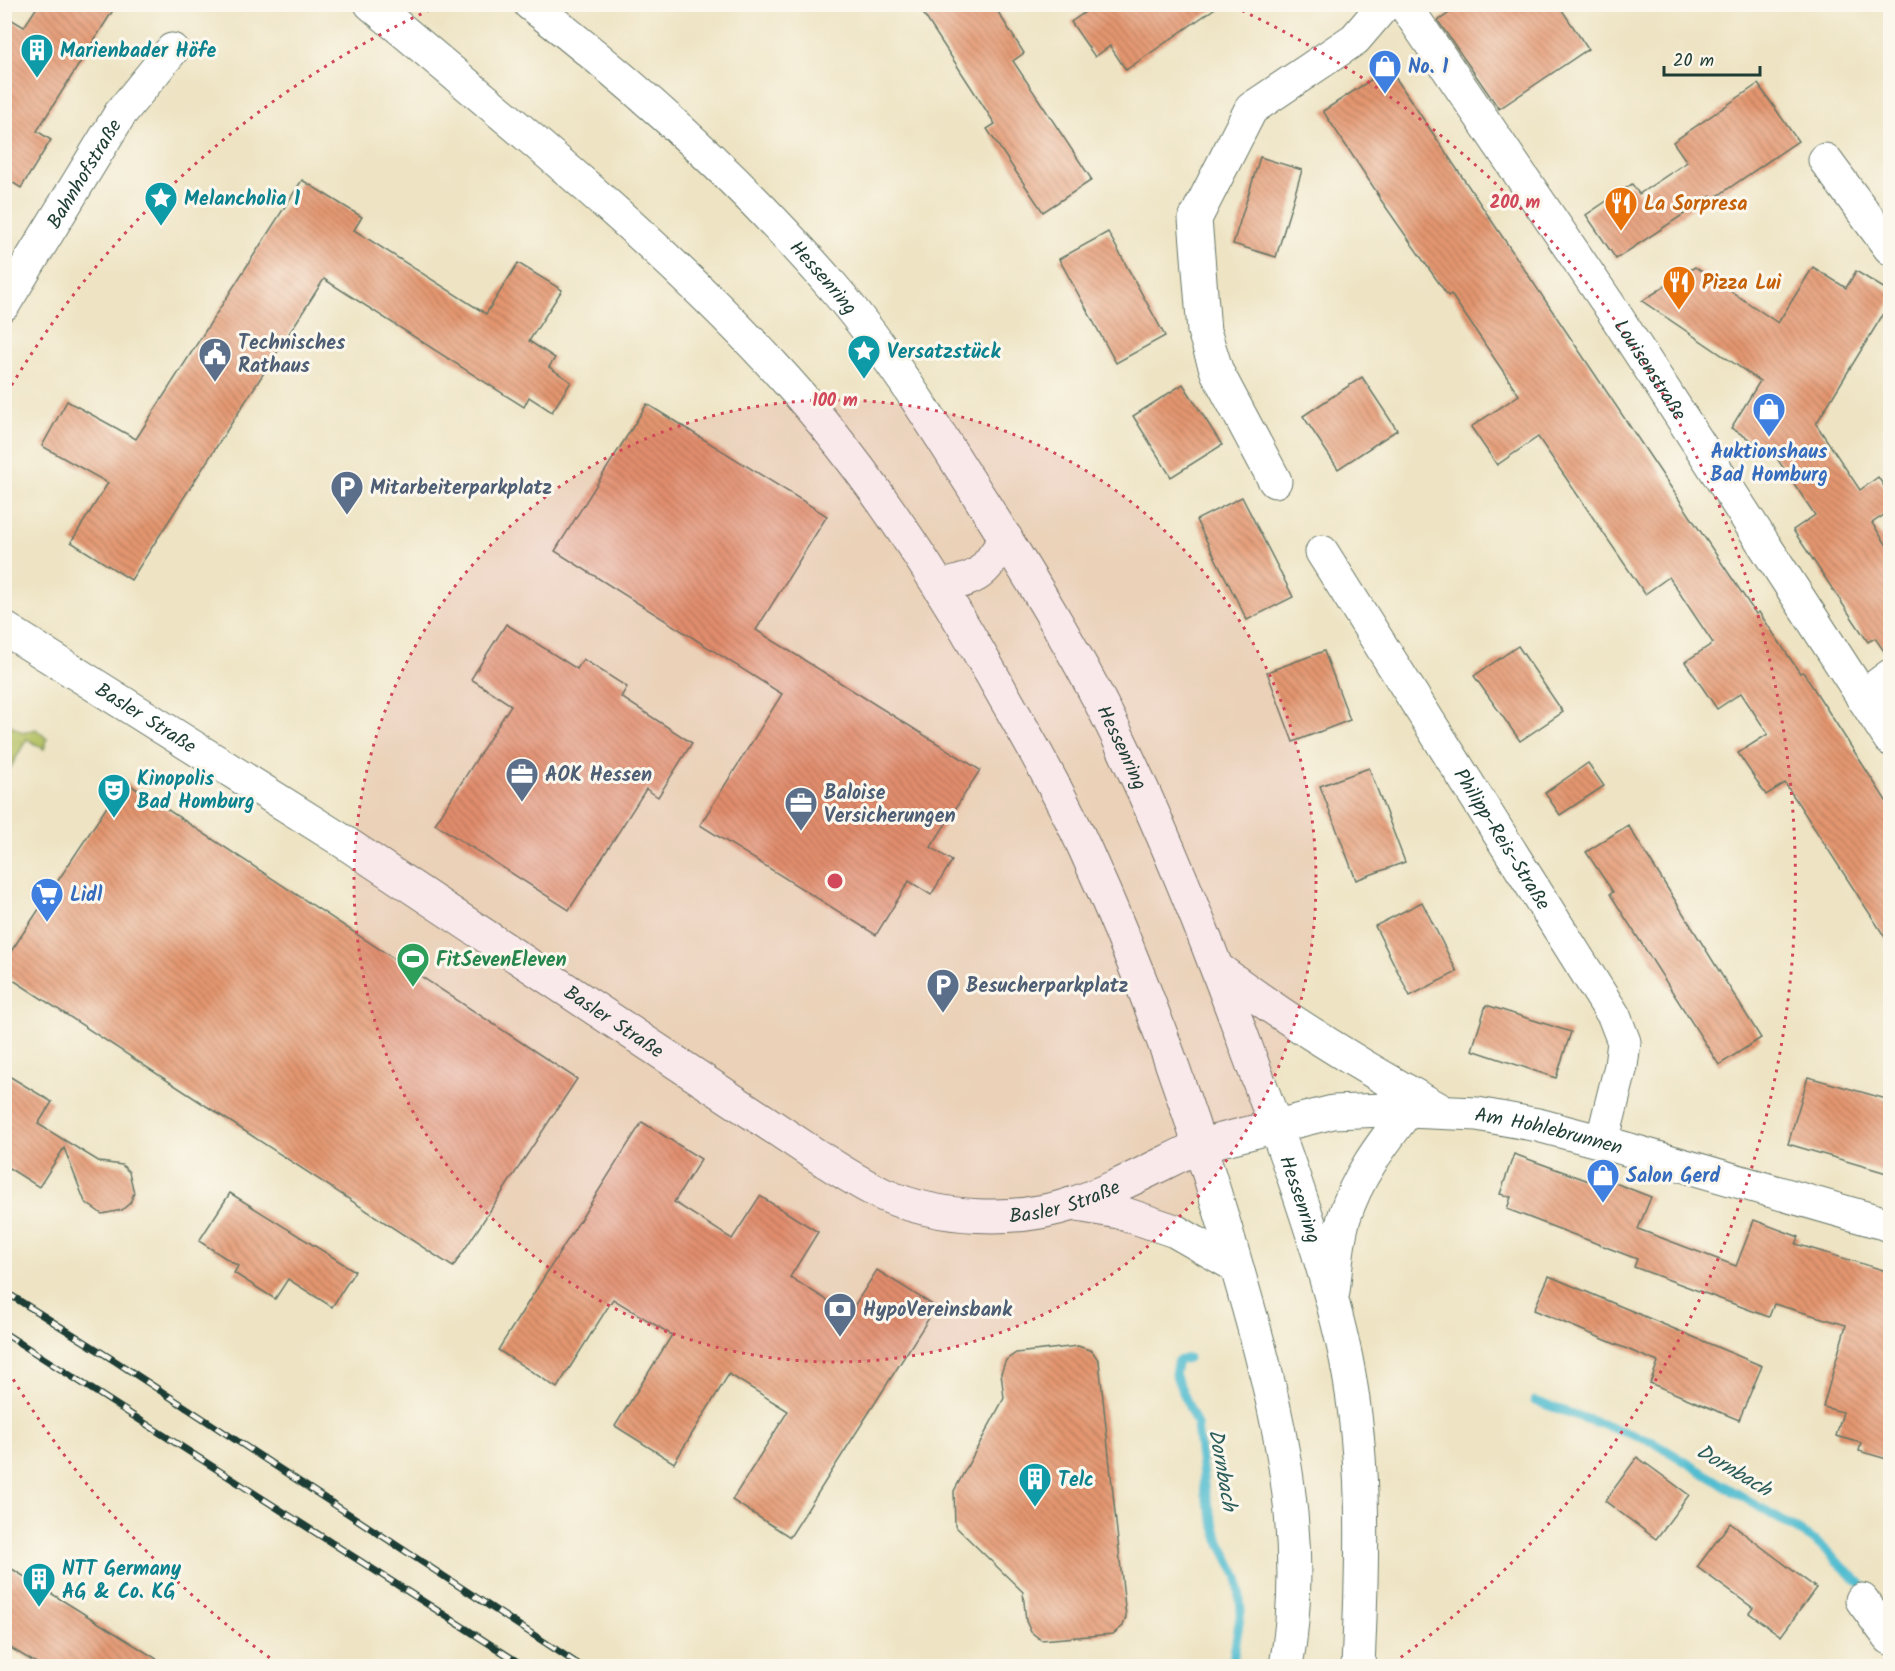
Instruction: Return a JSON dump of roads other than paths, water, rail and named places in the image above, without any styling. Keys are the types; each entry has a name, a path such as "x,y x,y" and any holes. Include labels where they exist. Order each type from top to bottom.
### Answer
{"street":[{"path":"371,4 604,203 768,359 824,423 942,586 1032,746 1084,848 1128,954 1201,1145 1236,1266 1272,1401 1293,1532 1294,1590 1286,1666"},
{"name":"Hessenring","path":"530,4 662,113 714,161 771,218 842,297 898,374 1006,538 1082,669 1124,750 1218,969 1293,1174 1342,1340 1354,1415 1362,1492 1363,1569 1358,1666"},
{"path":"1275,481 1216,372 1204,331 1195,219 1251,109 1355,39 1386,4"},
{"name":"Louisenstraße","path":"1404,4 1607,302 1890,739"},
{"name":"Bahnhofstraße","path":"4,304 120,114 172,50"},
{"path":"1825,160 1890,248"},
{"path":"942,586 971,579 987,567 1006,538"},
{"name":"Philipp-Reis-Straße","path":"1323,552 1614,1016 1624,1042 1621,1066 1602,1142"},
{"name":"Basler Straße","path":"4,628 338,838 805,1148 875,1190 919,1206 956,1213 1008,1216 1071,1204 1201,1145"},
{"path":"1862,697 1890,676"},
{"path":"1218,969 1366,1070 1445,1112"},
{"path":"1331,1303 1344,1219 1359,1181 1374,1153 1408,1110"},
{"name":"Am Hohlebrunnen","path":"1201,1145 1333,1112 1408,1110 1477,1114 1538,1125 1602,1142 1890,1226"},
{"path":"1071,1204 1119,1212 1175,1231 1236,1266"},
{"path":"1862,1600 1890,1638"}],"waterway":[{"name":"Dornbach","path":"1188,1358 1178,1361 1175,1374 1197,1425 1205,1494 1219,1540 1238,1577 1241,1611 1232,1666"},
{"name":"Dornbach","path":"1535,1401 1653,1442 1815,1541 1870,1592"}],"railway":[{"path":"4,1291 581,1666"},
{"path":"4,1333 524,1666"}],"place":[{"name":"Marienbader Höfe","path":"37,79"},
{"name":"No. 1","path":"1385,95"},
{"name":"Melancholia 1","path":"161,227"},
{"name":"La Sorpresa","path":"1621,232"},
{"name":"Pizza Lui","path":"1679,311"},
{"name":"Versatzstück","path":"864,380"},
{"name":"Technisches Rathaus","path":"215,383"},
{"name":"Auktionshaus Bad Homburg","path":"1769,438"},
{"name":"Mitarbeiterparkplatz","path":"347,516"},
{"name":"AOK Hessen","path":"522,803"},
{"name":"Kinopolis Bad Homburg","path":"114,819"},
{"name":"Baloise Versicherungen","path":"801,832"},
{"name":"Lidl","path":"47,923"},
{"name":"FitSevenEleven","path":"413,988"},
{"name":"Besucherparkplatz","path":"943,1014"},
{"name":"Salon Gerd","path":"1603,1204"},
{"name":"HypoVereinsbank","path":"840,1338"},
{"name":"Telc","path":"1035,1508"},
{"name":"NTT Germany AG & Co. KG","path":"39,1608"}]}
